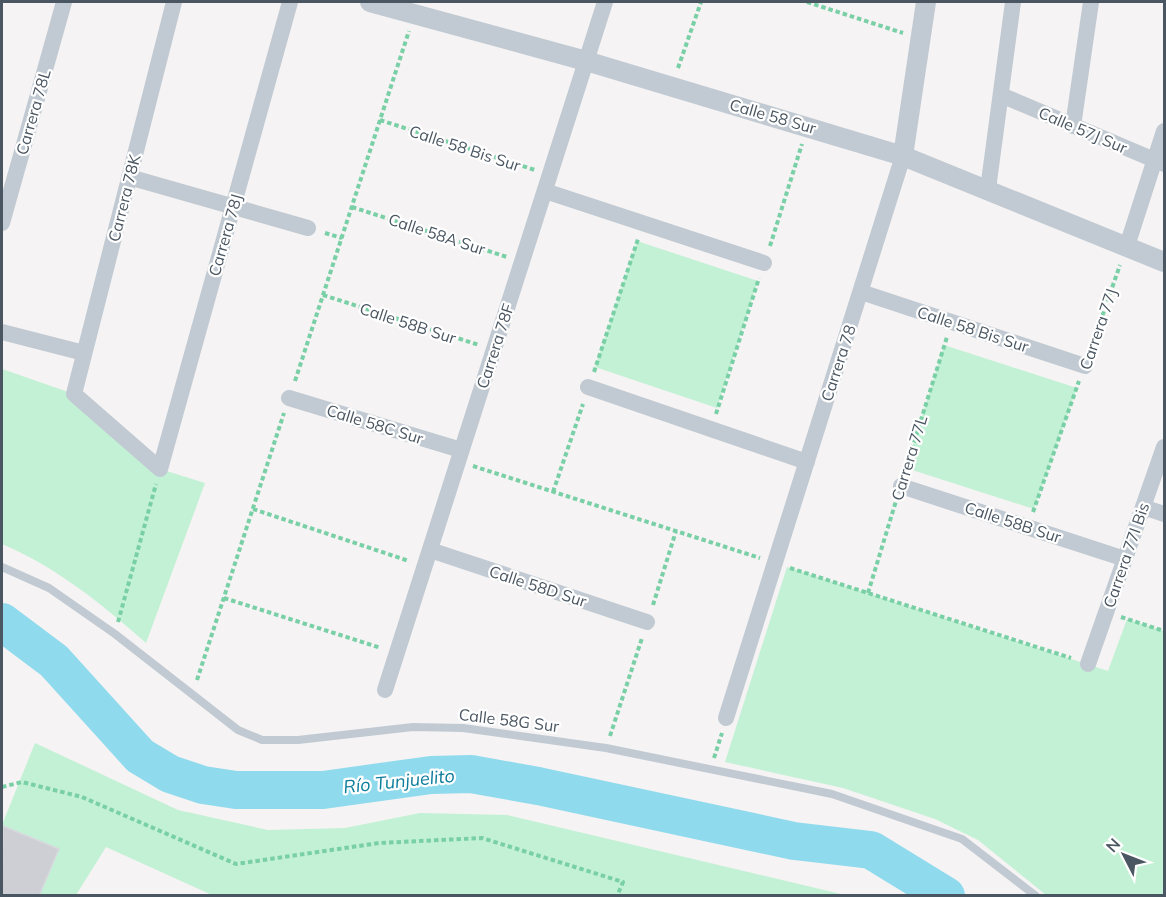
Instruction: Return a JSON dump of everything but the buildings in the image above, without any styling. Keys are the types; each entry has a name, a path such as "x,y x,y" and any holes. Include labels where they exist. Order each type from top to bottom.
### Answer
{"street":[{"name":"Carrera 78L","path":"2,223 64,2"},
{"name":"Carrera 78K","path":"160,469 74,394 174,2"},
{"name":"Carrera 78J","path":"160,469 290,2"},
{"name":"Calle 58 Sur","path":"370,2 586,61 903,156 1164,262"},
{"name":"Carrera 78F","path":"385,690 605,2"},
{"name":"Carrera 78","path":"726,718 903,156 926,2"},
{"path":"988,189 1013,2"},
{"path":"1073,126 1091,2"},
{"name":"Calle 57J Sur","path":"1001,95 1160,162"},
{"path":"1127,246 1160,162 1164,130"},
{"path":"129,177 308,228"},
{"path":"547,183 643,223 764,263"},
{"name":"Calle 58 Bis Sur","path":"861,292 1085,366"},
{"path":"2,332 84,353"},
{"path":"588,387 807,462"},
{"name":"Calle 58C Sur","path":"289,398 461,450"},
{"name":"Carrera 77I Bis","path":"1088,664 1164,447"},
{"name":"Calle 58B Sur","path":"901,486 1125,559"},
{"path":"1143,507 1164,514"},
{"name":"Calle 58D Sur","path":"430,550 647,622"}],"lane":[{"name":"Calle 58G Sur","path":"2,567 49,588 115,634 238,730 262,740 298,740 413,727 463,728 606,748 711,769 832,794 962,839 1036,896"}],"path":[{"path":"672,86 701,2"},
{"path":"807,2 921,39"},
{"path":"192,696 415,14"},
{"name":"Calle 58 Bis Sur","path":"380,120 547,183"},
{"name":"Calle 58A Sur","path":"352,207 522,261"},
{"path":"553,492 643,223"},
{"name":"Carrera 77J","path":"1028,527 1127,246"},
{"name":"Calle 58B Sur","path":"323,296 494,350"},
{"name":"Carrera 77L","path":"868,593 951,322"},
{"path":"115,634 160,469"},
{"path":"253,509 424,566"},
{"path":"224,598 397,653"},
{"path":"1106,612 1164,631"},
{"path":"711,769 726,718"},
{"path":"2,787 22,782 82,797 236,864 379,843 482,838 623,882 617,896"}],"green space":[{"path":"637,241 758,281 717,408 595,367"},
{"path":"944,345 1077,388 1034,509 906,468"},
{"path":"2,369 74,394 160,469 205,483 146,643 77,587 22,553 2,544"},
{"path":"787,567 1108,671 1127,619 1164,631 1164,895 1046,895 978,840 935,819 843,788 725,762"},
{"path":"35,743 178,810 268,830 345,828 420,813 507,815 845,895 212,895 106,847 76,895 2,896 2,825"}],"waterway":[{"name":"Río Tunjuelito","path":"2,622 54,661 140,756 170,774 203,785 236,790 323,790 431,775 471,774 538,786 794,841 871,850 946,896"}]}
